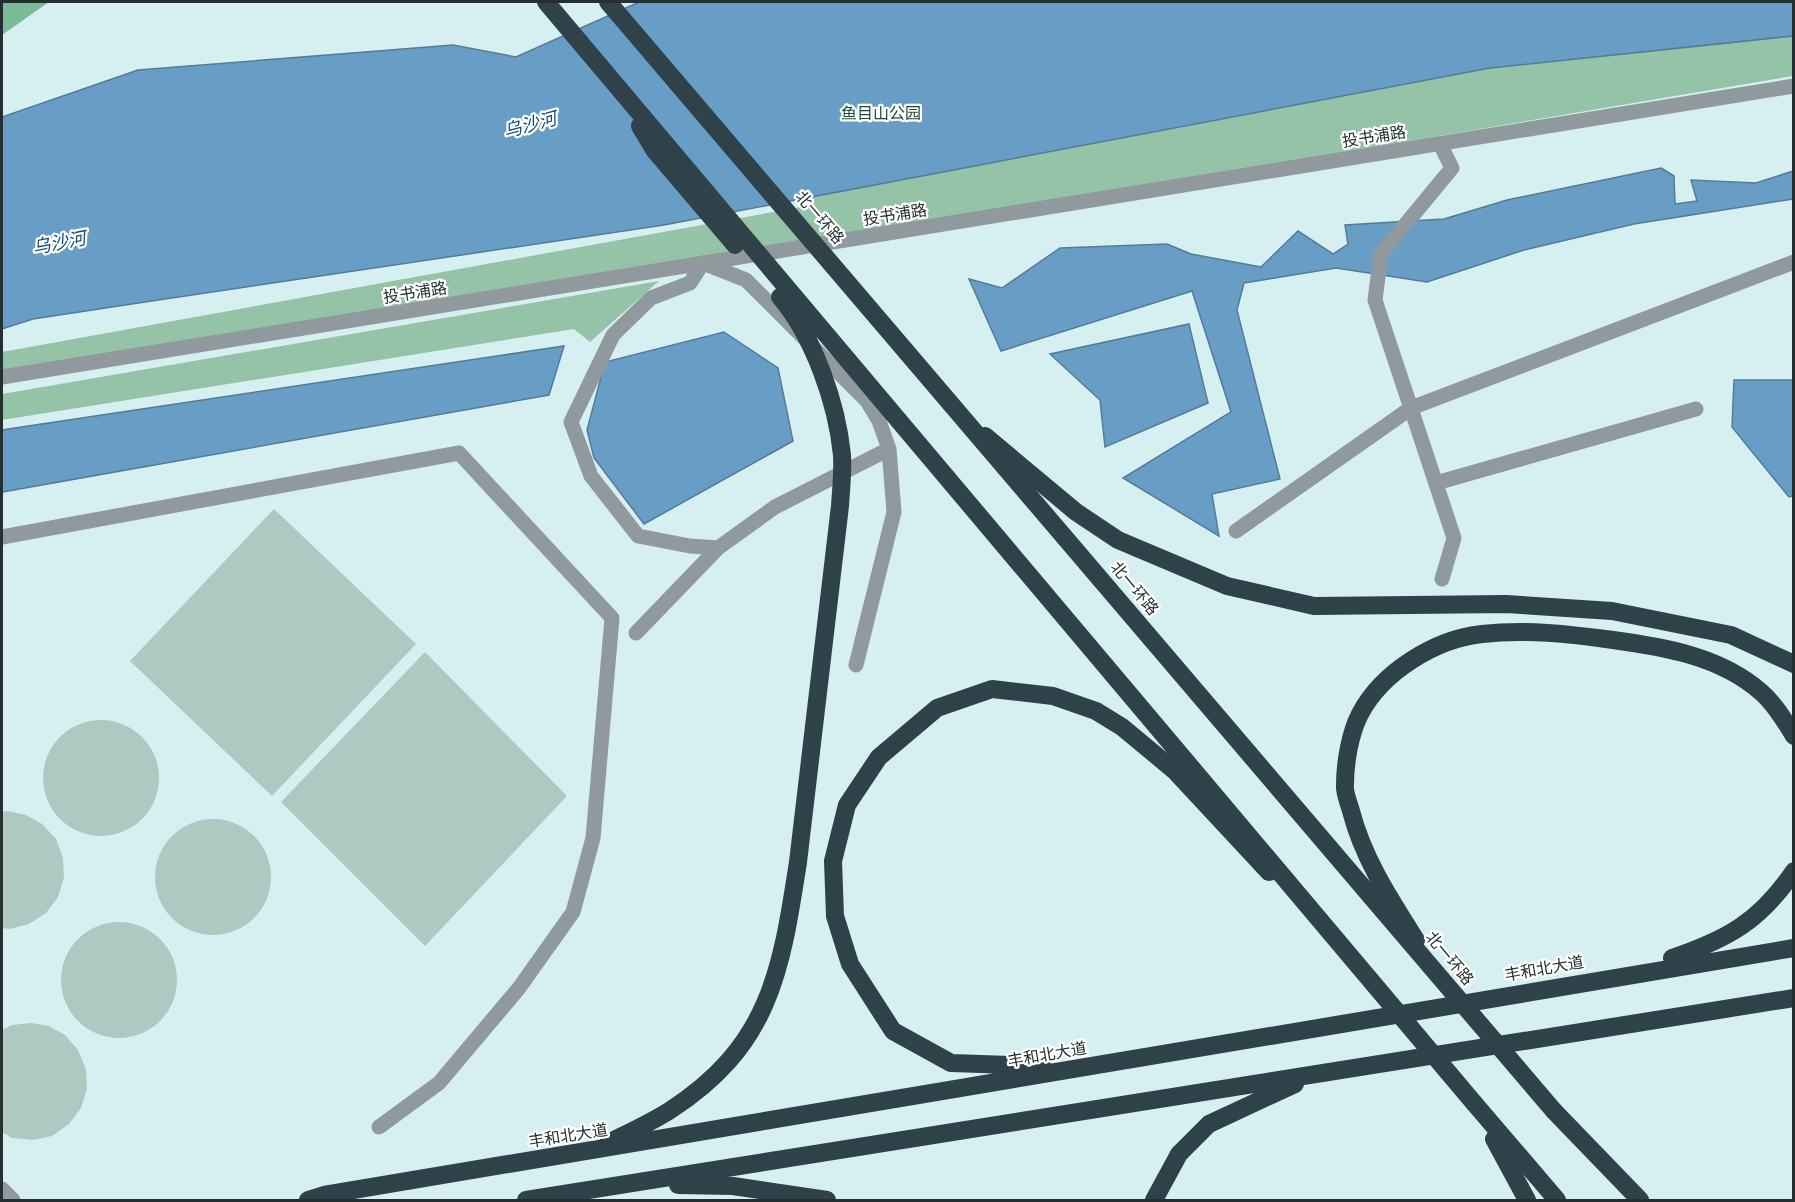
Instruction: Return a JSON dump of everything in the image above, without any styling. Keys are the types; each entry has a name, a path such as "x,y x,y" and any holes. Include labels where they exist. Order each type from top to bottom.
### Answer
{"highway":[{"path":"546,2 1354,963 1557,1200"},
{"name":"北一环路","path":"608,2 1630,1200"},
{"path":"592,1151 668,1112 701,1089 731,1058 755,1026 771,993 784,949 798,862 840,507 842,456 835,417 814,351 793,312 655,151 609,76"},
{"path":"969,423 1076,512 1118,540 1227,586 1314,606 1506,604 1612,611 1731,635 1794,664"},
{"path":"1434,970 1382,886 1357,836 1344,786 1350,748 1360,714 1384,684 1413,659 1446,643 1480,634 1528,632 1635,643 1683,652 1725,669 1761,692 1794,736"},
{"path":"1083,1067 951,1063 893,1031 850,964 835,916 833,861 847,806 879,757 937,708 993,689 1053,696 1096,711 1122,727 1175,771 1354,963"},
{"path":"1624,974 1701,948 1744,927 1778,895 1794,871"},
{"name":"丰和北大道","path":"308,1200 324,1195 1624,974 1794,948"},
{"path":"526,1200 1794,1000"},
{"path":"1154,1200 1179,1154 1209,1124 1316,1074"},
{"path":"1473,1103 1527,1200"},
{"path":"1554,1111 1640,1200"},
{"path":"631,1184 734,1186 826,1200"}],"street":[{"name":"投书浦路","path":"2,377 1794,86"},
{"path":"1440,144 1452,168 1381,254 1376,300 1454,538 1442,579"},
{"path":"1236,531 1411,408 1794,261"},
{"path":"718,548 690,546 638,536 591,476 571,422 613,335 651,298 690,283 703,263 746,280 867,401 879,421 889,449 894,512 856,665"},
{"path":"1436,483 1696,409"},
{"path":"636,633 718,548 775,507 889,449"},
{"path":"2,537 459,453 612,618 592,838 573,912 519,988 439,1083 379,1127"},
{"path":"2,1189 13,1200"}],"green space":[{"path":"2,2 49,2 2,35"},
{"name":"鱼目山公园","path":"642,2 1793,2 1793,76 2,379 2,352 812,205"},
{"path":"659,281 590,342 574,329 2,420 2,394"}],"water":[{"name":"乌沙河","path":"639,2 1793,2 1793,36 1490,68 664,225 33,319 2,329 2,117 138,70 453,45 516,57"},
{"path":"1661,168 1674,176 1675,204 1697,201 1691,180 1756,183 1793,171 1793,199 1634,224 1524,250 1427,282 1336,268 1244,283 1237,310 1280,479 1212,494 1219,536 1123,478 1231,412 1192,291 1001,351 969,279 1002,288 1060,248 1167,244 1191,254 1261,267 1298,231 1333,254 1348,244 1345,225 1444,219 1507,200"},
{"path":"1189,324 1208,403 1105,447 1100,400 1050,354"},
{"path":"724,332 778,368 793,441 644,524 594,458 587,430 605,362"},
{"path":"564,346 549,395 2,492 2,430"},
{"path":"1734,380 1793,380 1793,496 1789,497 1732,427"}],"building":[{"path":"274,509 416,644 272,796 130,661"},
{"path":"425,652 567,796 425,946 281,802"},
{"path":"101,720 123,724 142,737 155,756 159,778 155,800 142,819 123,832 101,836 79,832 60,819 47,800 43,778 47,756 60,737 79,724"},
{"path":"2,812 26,815 42,824 56,839 63,858 64,878 58,897 46,913 29,924 10,929 2,928"},
{"path":"213,819 235,823 254,836 267,855 271,877 267,899 254,918 235,931 213,935 191,931 172,918 159,899 155,877 159,855 172,836 191,823"},
{"path":"119,922 141,926 160,939 173,958 177,980 173,1002 160,1021 141,1034 119,1038 97,1034 78,1021 65,1002 61,980 65,958 78,939 97,926"},
{"path":"31,1023 49,1026 65,1035 78,1050 86,1069 87,1089 81,1108 69,1124 52,1136 33,1140 12,1138 2,1132 2,1030 12,1025"}]}
